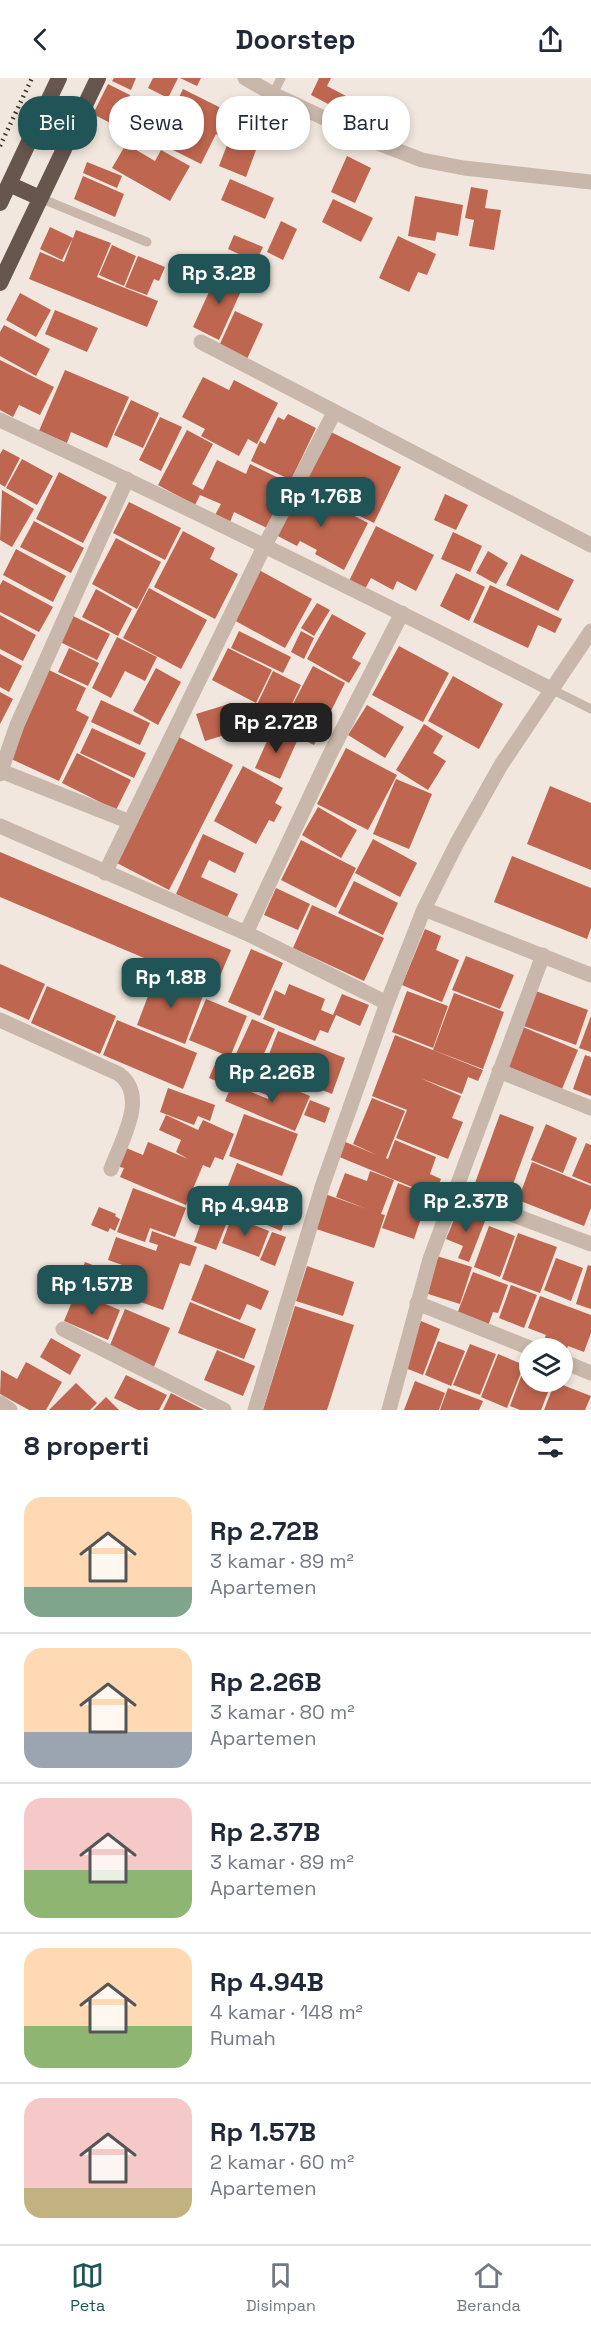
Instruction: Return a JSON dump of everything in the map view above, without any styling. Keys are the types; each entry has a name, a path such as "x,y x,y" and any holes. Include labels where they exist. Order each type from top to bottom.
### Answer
{"highway":[{"path":"0,203 59,78"},
{"path":"0,283 98,78"},
{"path":"9,184 40,198"}],"street":[{"path":"245,78 273,94 375,142 422,160 465,168 591,182"},
{"path":"201,342 334,413 591,544"},
{"path":"105,873 264,547 334,413"},
{"path":"0,420 402,613 551,689"},
{"path":"127,479 17,725 1,773 130,822"},
{"path":"246,933 330,754 402,613"},
{"path":"255,1410 323,1184 387,1003 424,909 457,843 501,765 591,631"},
{"path":"0,826 246,933 387,1003"},
{"path":"424,909 591,975"},
{"path":"389,1410 430,1259 543,955"},
{"path":"0,1020 119,1074 129,1082 133,1109 111,1169"},
{"path":"499,1071 591,1108"},
{"path":"454,1193 591,1244"},
{"path":"417,1304 519,1344"},
{"path":"63,1329 224,1410"},
{"path":"573,1365 591,1372"},
{"path":"0,1403 10,1410"}],"lane":[{"path":"273,94 281,78"},
{"path":"40,198 147,242"},
{"path":"551,689 591,709"}],"building":[{"path":"114,78 136,78 131,90 112,81"},
{"path":"153,78 178,78 169,96 148,88"},
{"path":"180,78 201,78 197,86"},
{"path":"319,78 331,78 327,86 346,96 322,96 322,101 311,95"},
{"path":"108,84 130,95 109,96 109,122 97,116 97,106"},
{"path":"183,89 197,96 180,96"},
{"path":"204,100 216,106 216,134 201,164 173,150 204,150"},
{"path":"122,150 136,150 155,161 161,150 190,166 170,201 112,168"},
{"path":"225,150 256,150 246,177 219,166"},
{"path":"347,156 371,168 355,203 331,192"},
{"path":"87,162 122,176 117,188 83,173"},
{"path":"83,176 124,194 115,217 74,199"},
{"path":"230,179 274,198 265,219 221,200"},
{"path":"471,187 488,190 485,208 501,210 494,250 469,246 474,220 465,218"},
{"path":"415,196 463,205 458,236 437,232 435,241 408,236"},
{"path":"333,199 373,218 361,242 322,222"},
{"path":"281,221 297,229 283,260 267,252"},
{"path":"50,227 73,238 62,260 40,249"},
{"path":"76,230 111,243 97,277 158,301 147,327 29,279 40,252 64,262"},
{"path":"234,235 263,247 256,262 228,249"},
{"path":"398,236 436,254 427,275 418,272 409,292 379,278"},
{"path":"112,245 136,256 124,286 99,275"},
{"path":"138,256 165,267 159,281 154,279 147,295 125,287"},
{"path":"219,270 245,282 219,340 193,327"},
{"path":"20,293 51,310 36,337 6,320"},
{"path":"55,310 98,328 87,352 45,334"},
{"path":"235,311 263,324 247,359 219,346"},
{"path":"4,325 50,349 36,376 0,356 0,332"},
{"path":"0,360 54,387 40,415 19,405 13,417 0,410"},
{"path":"65,370 129,397 107,448 71,432 67,443 39,431"},
{"path":"203,377 229,390 234,380 278,403 257,444 248,439 239,456 201,436 205,429 182,417"},
{"path":"131,400 159,413 143,448 114,435"},
{"path":"288,414 316,428 291,480 251,461 260,441 265,444 278,417 284,420"},
{"path":"160,417 182,427 161,471 139,460"},
{"path":"187,430 213,444 192,484 203,490 217,460 246,474 250,464 289,483 267,528 234,512 230,522 215,515 221,504 200,495 195,505 158,485"},
{"path":"329,431 401,467 374,523 301,487"},
{"path":"3,449 20,458 5,487 0,484 0,454"},
{"path":"22,459 53,476 37,505 6,488"},
{"path":"59,472 107,497 83,543 36,519"},
{"path":"298,487 368,523 344,570 315,554 317,550 300,541 297,546 274,534"},
{"path":"2,490 34,509 12,547 0,540"},
{"path":"445,494 468,505 456,530 434,520"},
{"path":"129,502 181,528 165,560 113,533"},
{"path":"34,521 84,548 71,573 20,547"},
{"path":"376,526 434,555 416,591 397,581 393,590 371,578 365,589 349,581"},
{"path":"183,531 215,548 210,559 238,574 215,619 154,587"},
{"path":"453,532 482,546 470,572 441,559"},
{"path":"116,538 161,562 137,609 92,584"},
{"path":"16,549 66,576 53,602 3,575"},
{"path":"488,551 508,563 496,584 476,573"},
{"path":"521,554 574,580 558,611 506,585"},
{"path":"259,570 312,599 285,648 232,619"},
{"path":"456,573 485,587 469,621 440,606"},
{"path":"3,580 53,607 39,632 0,612 0,585"},
{"path":"490,585 562,619 555,633 538,625 528,648 473,622"},
{"path":"149,588 207,620 181,669 123,638"},
{"path":"96,589 132,609 118,636 82,617"},
{"path":"317,603 330,610 314,636 301,628"},
{"path":"332,614 366,633 352,658 361,663 349,683 307,659"},
{"path":"0,615 36,635 23,661 0,649"},
{"path":"73,616 110,634 97,660 60,642"},
{"path":"239,631 291,657 283,673 231,648"},
{"path":"301,631 314,638 304,659 291,652"},
{"path":"117,637 157,657 145,681 125,671 111,698 92,688"},
{"path":"399,646 449,673 423,722 372,695"},
{"path":"69,648 99,663 88,686 58,672"},
{"path":"228,648 272,670 256,703 212,680"},
{"path":"0,654 22,666 9,692 0,687"},
{"path":"313,666 345,683 326,721 293,704"},
{"path":"156,668 181,682 158,725 133,711"},
{"path":"49,670 86,688 76,710 89,717 59,781 9,758"},
{"path":"273,671 301,685 280,729 252,715"},
{"path":"453,676 503,704 479,749 428,721"},
{"path":"0,692 13,699 0,724"},
{"path":"101,700 150,723 140,745 91,722"},
{"path":"232,703 241,730 205,741 196,714"},
{"path":"367,705 404,727 385,758 348,735"},
{"path":"294,707 325,722 314,745 283,730"},
{"path":"424,724 443,736 433,753 446,761 428,790 396,770"},
{"path":"92,728 146,753 134,778 80,753"},
{"path":"272,730 297,741 280,779 255,768"},
{"path":"179,737 233,765 169,890 115,862"},
{"path":"346,748 397,775 368,830 317,804"},
{"path":"77,753 131,780 116,810 62,783"},
{"path":"243,766 283,788 275,803 282,807 274,822 269,820 256,844 214,821"},
{"path":"396,779 432,794 409,849 373,834"},
{"path":"550,786 591,803 591,870 527,844"},
{"path":"318,807 357,830 341,858 302,835"},
{"path":"203,834 244,853 235,873 209,860 201,877 238,894 227,918 176,894"},
{"path":"373,839 417,863 400,897 355,873"},
{"path":"301,840 356,868 336,908 281,880"},
{"path":"0,852 231,950 215,988 0,897"},
{"path":"512,856 591,888 591,928 587,939 494,902"},
{"path":"354,881 398,903 383,935 338,913"},
{"path":"276,888 310,904 298,930 264,915"},
{"path":"312,905 384,938 364,981 293,948"},
{"path":"425,929 441,936 436,950 459,960 442,1002 402,985"},
{"path":"251,949 283,963 260,1016 228,1002"},
{"path":"466,956 514,975 500,1009 452,990"},
{"path":"0,964 45,984 29,1020 0,1007"},
{"path":"156,975 204,993 185,1044 137,1025"},
{"path":"289,984 325,999 321,1010 333,1015 342,994 369,1005 360,1026 336,1015 328,1033 320,1030 315,1041 263,1019 275,990 285,995"},
{"path":"47,986 116,1016 100,1054 31,1023"},
{"path":"533,990 588,1010 576,1045 521,1025"},
{"path":"407,991 448,1006 433,1048 392,1032"},
{"path":"454,993 504,1012 483,1069 433,1050"},
{"path":"206,999 247,1016 230,1057 189,1040"},
{"path":"591,1016 591,1052 579,1048"},
{"path":"252,1019 275,1029 258,1067 235,1056"},
{"path":"117,1020 197,1053 183,1089 103,1055"},
{"path":"523,1027 578,1050 562,1089 507,1066"},
{"path":"278,1031 345,1058 332,1094 264,1067"},
{"path":"395,1035 483,1070 478,1081 468,1077 462,1094 420,1078 461,1096 452,1118 463,1122 448,1159 396,1138 407,1110 372,1096"},
{"path":"585,1055 591,1057 591,1096 573,1089"},
{"path":"218,1057 237,1064 228,1086 209,1078"},
{"path":"241,1064 275,1076 267,1095 234,1083"},
{"path":"276,1082 310,1096 295,1131 225,1101 232,1084 268,1099"},
{"path":"168,1088 215,1105 210,1121 198,1116 194,1125 160,1112"},
{"path":"372,1098 405,1111 386,1158 388,1159 395,1140 436,1157 430,1174 441,1179 434,1196 337,1156 343,1141 377,1155 353,1144"},
{"path":"310,1100 330,1108 325,1123 304,1115"},
{"path":"244,1114 298,1134 282,1176 229,1156"},
{"path":"500,1114 534,1127 509,1195 475,1183"},
{"path":"166,1115 198,1130 203,1120 234,1134 223,1160 215,1157 210,1168 203,1165 186,1205 120,1177 124,1168 116,1166 124,1147 143,1155 148,1142 188,1159 176,1152 181,1140 159,1130"},
{"path":"546,1124 577,1138 563,1173 531,1160"},
{"path":"586,1143 591,1145 591,1184 572,1176"},
{"path":"532,1162 591,1186 591,1208 584,1226 518,1200"},
{"path":"237,1163 298,1188 281,1231 258,1221 264,1206 226,1191"},
{"path":"370,1171 394,1180 381,1214 385,1215 374,1248 313,1228 325,1194 367,1209 336,1197 345,1173 367,1181"},
{"path":"398,1183 429,1195 414,1239 382,1228"},
{"path":"133,1188 186,1208 175,1237 150,1228 145,1242 117,1232"},
{"path":"207,1206 230,1215 216,1250 194,1242"},
{"path":"99,1207 116,1214 115,1216 120,1219 115,1231 110,1228 108,1232 91,1225"},
{"path":"458,1210 485,1221 469,1262 458,1258 463,1246 446,1239"},
{"path":"232,1216 269,1231 259,1257 222,1243"},
{"path":"489,1226 515,1236 500,1277 474,1267"},
{"path":"152,1231 197,1247 190,1266 180,1263 163,1310 132,1299 142,1272 108,1260 116,1237 156,1251 158,1245 149,1242"},
{"path":"272,1232 286,1237 275,1266 260,1260"},
{"path":"518,1233 557,1247 540,1293 502,1279"},
{"path":"437,1256 472,1267 460,1304 425,1293"},
{"path":"556,1258 583,1268 571,1301 544,1290"},
{"path":"85,1262 113,1273 103,1299 75,1287"},
{"path":"205,1264 269,1291 261,1310 247,1304 240,1320 191,1300"},
{"path":"588,1265 591,1266 591,1309 576,1304"},
{"path":"307,1266 354,1282 343,1316 296,1301"},
{"path":"473,1272 508,1285 498,1313 493,1312 488,1326 457,1314"},
{"path":"511,1285 537,1295 524,1328 499,1318"},
{"path":"76,1292 120,1310 108,1340 64,1321"},
{"path":"540,1296 591,1315 591,1333 584,1352 573,1348 573,1338 545,1338 546,1335 528,1328"},
{"path":"190,1302 256,1329 244,1359 178,1333"},
{"path":"295,1306 354,1325 327,1410 263,1410"},
{"path":"125,1309 170,1328 153,1369 108,1350"},
{"path":"421,1321 440,1329 423,1375 403,1367"},
{"path":"51,1338 81,1355 70,1375 40,1357"},
{"path":"438,1341 465,1351 451,1386 425,1375"},
{"path":"470,1344 496,1354 480,1395 453,1385"},
{"path":"217,1350 255,1366 243,1396 204,1380"},
{"path":"498,1354 519,1363 519,1378 507,1408 481,1397"},
{"path":"26,1362 62,1382 46,1410 29,1410 0,1394 1,1370 17,1379"},
{"path":"126,1375 167,1395 159,1410 138,1410 114,1398"},
{"path":"415,1381 445,1393 439,1410 404,1410"},
{"path":"519,1382 519,1392 548,1392 541,1410 520,1410 510,1406"},
{"path":"76,1383 97,1403 90,1410 49,1410"},
{"path":"448,1388 483,1401 479,1410 440,1410"},
{"path":"573,1389 591,1396 585,1410 544,1410 551,1392 573,1392"},
{"path":"171,1393 204,1410 163,1410"},
{"path":"106,1397 119,1410 93,1410"}],"railway":[{"path":"0,146 32,78"}]}
